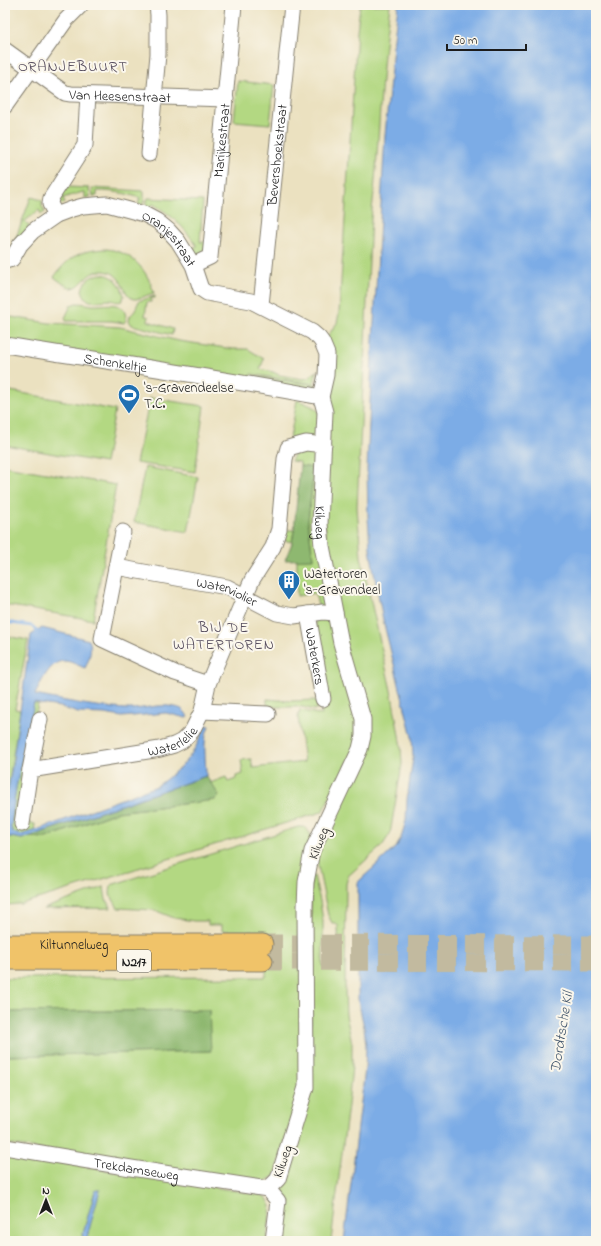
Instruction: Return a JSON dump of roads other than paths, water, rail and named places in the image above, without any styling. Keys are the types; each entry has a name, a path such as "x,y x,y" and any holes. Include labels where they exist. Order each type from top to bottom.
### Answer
{"main road":[{"name":"Kiltunnelweg","path":"5,944 263,953 5,960"}],"street":[{"path":"5,106 66,20 81,5"},
{"path":"150,154 158,54 158,15 156,5"},
{"name":"Marijkestraat","path":"193,266 210,257 234,5"},
{"name":"Bevershoekstraat","path":"261,305 292,5"},
{"name":"Van Heesenstraat","path":"5,50 65,93 226,100"},
{"path":"56,215 50,204 51,198 85,145 88,95"},
{"name":"Oranjestraat","path":"5,260 12,259 20,245 33,231 56,215 84,206 107,204 141,212 168,230 178,241 193,266 201,289 207,293 251,301 261,305 312,332 322,342"},
{"name":"Kilweg","path":"274,1241 278,1201 268,1189 278,1179 306,1087 306,882 312,851 360,749 364,736 363,720 341,643 322,546 320,524 325,412 321,397 326,375 327,354 322,342"},
{"name":"Schenkeltje","path":"5,345 321,397"},
{"path":"245,596 252,580 273,547 279,529 285,459 288,448 306,443 324,445"},
{"path":"123,532 102,639 176,673 208,684"},
{"name":"Waterviolier","path":"116,567 227,587 277,612 294,616 323,612 335,613"},
{"name":"Waterlelie","path":"30,770 160,749 182,741 192,731 202,711 208,684 245,596"},
{"name":"Waterkers","path":"308,614 322,699"},
{"path":"202,711 268,714"},
{"path":"22,824 30,770 40,719"},
{"name":"Trekdamseweg","path":"5,1147 268,1189"}],"water":[{"name":"Dordtsche Kil","path":"398,5 596,5 596,1241 344,1241 365,1069 366,1046 364,1027 358,1000 358,882 397,846 402,835 406,820 407,799 413,758 412,737 383,620 370,549 367,469 385,136"},
{"path":"42,628 89,640 91,650 85,668 67,661 59,662 54,665 46,674 35,695 80,704 114,708 132,709 156,706 177,707 184,711 188,717 186,718 166,713 122,717 104,714 78,713 60,707 34,703 16,788 11,828 13,832 20,835 34,831 157,786 180,768 186,761 196,746 204,727 203,726 205,725 209,726 205,744 206,776 22,839 5,836 5,807 31,635"},
{"path":"100,1190 86,1241 81,1241 95,1191"}],"waterway":[{"path":"5,622 32,626 37,631 36,635"}],"tunnel":[{"path":"263,944 596,945"},
{"path":"263,961 596,962"}],"place":[{"name":"'s-Gravendeelse T.C.","path":"129,414"},
{"name":"Watertoren 's-Gravendeel","path":"289,600"}],"district":[{"name":"ORANJEBUURT","path":"73,66"},
{"name":"BIJ DE WATERTOREN","path":"224,636"}]}
